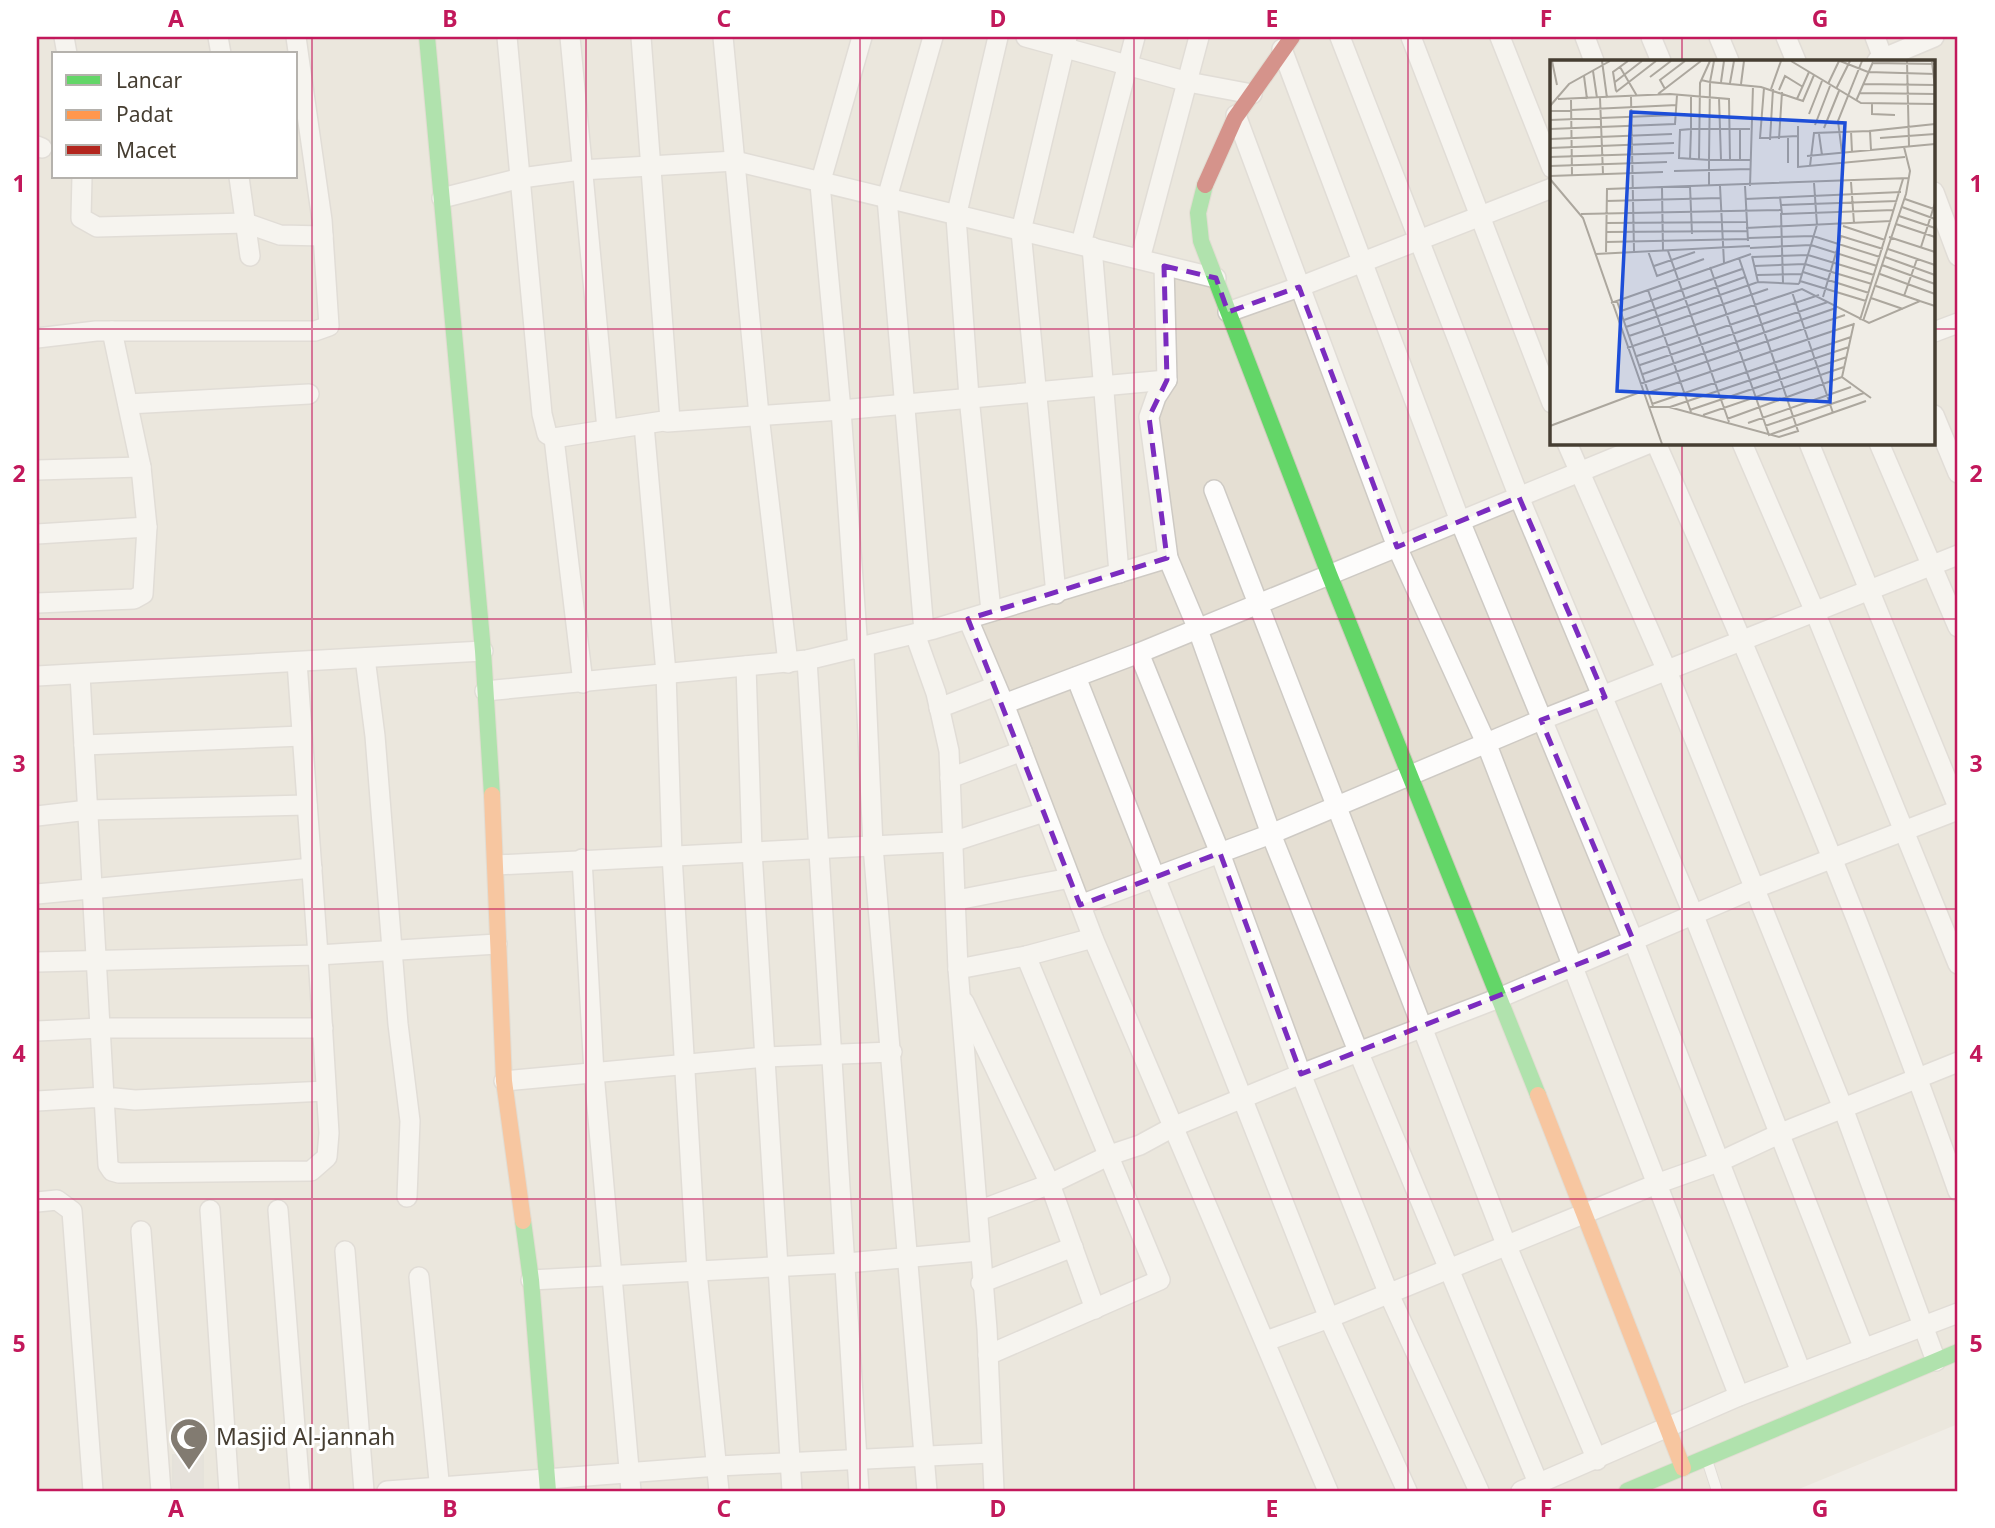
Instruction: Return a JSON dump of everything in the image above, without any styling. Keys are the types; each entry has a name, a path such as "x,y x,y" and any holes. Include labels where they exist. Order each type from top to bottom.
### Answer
{"street":[{"path":"37,338 113,331 315,331 329,327 323,236 296,37"},
{"path":"427,37 483,651 497,865 497,944 504,1081 531,1280 548,1485"},
{"path":"507,37 542,414 547,435 554,438 667,422 841,410 905,402 1167,380"},
{"path":"570,37 607,429"},
{"path":"641,37 671,415 667,422"},
{"path":"723,37 759,415 798,662 821,848 859,1491"},
{"path":"862,37 820,184 861,649 873,846 927,1491"},
{"path":"933,37 887,198 905,402 920,633 949,751 958,969 988,1354 994,1491"},
{"path":"991,611 969,397 956,217 998,37"},
{"path":"1026,37 1065,42 1128,66 1188,82 1251,94"},
{"path":"1119,573 1087,245 1135,37"},
{"path":"1140,259 1199,37"},
{"path":"1340,37 1519,497 1605,697 1694,916 1864,1349"},
{"path":"1411,37 1550,398"},
{"path":"1500,37 1550,163"},
{"path":"1585,37 1594,60"},
{"path":"1651,37 1661,60"},
{"path":"1719,37 1729,60"},
{"path":"1786,37 1796,60"},
{"path":"1875,37 1881,60 1934,37"},
{"path":"1056,594 1034,391 1021,231 1065,42"},
{"path":"1287,43 1236,115 1198,211 1201,241 1329,574 1412,773 1586,1213 1683,1468"},
{"path":"1287,43 1362,263 1460,521 1721,1161 1801,1372"},
{"path":"1236,115 1398,547 1487,745 1571,966 1659,1182 1739,1396"},
{"path":"442,198 521,178 581,170 735,161 820,184 1087,245 1216,278"},
{"path":"239,178 250,256"},
{"path":"86,180 81,218 97,227 246,223 280,235 323,236"},
{"path":"1228,312 1362,263 1550,189"},
{"path":"1936,197 1958,256"},
{"path":"1164,266 1167,380 1156,397 1149,417 1168,558 1197,627 1271,834 1448,1267 1530,1488 1739,1396 1958,1313"},
{"path":"1936,331 1958,323"},
{"path":"37,603 139,598 143,594 147,527 141,467 113,331"},
{"path":"128,404 309,394"},
{"path":"1936,420 1958,473"},
{"path":"644,425 666,673 672,855 697,1272 719,1491"},
{"path":"554,438 583,683"},
{"path":"1567,444 1667,671 1843,1108 1937,1361"},
{"path":"1004,704 1139,653 1648,444"},
{"path":"1656,444 1743,640 1918,1076 1958,1191"},
{"path":"1742,444 1905,829 1958,964"},
{"path":"978,1212 1050,1184 1110,1155 1140,1145 1175,1126 1301,1074 1499,998 1753,889 1958,808 1872,589 1810,444"},
{"path":"1879,444 1958,627"},
{"path":"37,470 141,467"},
{"path":"1214,490 1506,1244 1597,1460"},
{"path":"37,534 147,527"},
{"path":"1080,905 1271,834 1541,720 1605,697 1958,555"},
{"path":"485,691 798,662 920,633 1168,558"},
{"path":"968,619 1004,704 1093,938 1328,1491"},
{"path":"37,676 483,651"},
{"path":"1139,653 1220,853 1301,1074 1388,1292 1479,1491"},
{"path":"365,658 375,736 410,1121 407,1197"},
{"path":"80,675 108,1165 111,1171 311,1171 327,1157 326,1091 297,662"},
{"path":"746,666 752,851 792,1491"},
{"path":"1076,677 1329,1318 1407,1491"},
{"path":"939,708 996,685"},
{"path":"84,745 302,736"},
{"path":"950,778 1022,751"},
{"path":"37,816 88,810 307,805"},
{"path":"497,865 952,842 1044,812"},
{"path":"582,859 594,1073 631,1483"},
{"path":"37,894 312,868"},
{"path":"957,900 1070,878"},
{"path":"958,969 1026,956 1093,938"},
{"path":"37,962 318,955 497,944"},
{"path":"988,1354 1160,1280 1026,956"},
{"path":"960,992 1050,1184 1095,1309"},
{"path":"37,1031 101,1028 323,1028"},
{"path":"504,1081 765,1057 833,1052 892,1052"},
{"path":"1266,1340 1329,1318 1659,1182 1721,1161 1781,1133 1958,1062"},
{"path":"37,1101 104,1097 135,1100 326,1091"},
{"path":"37,1202 57,1200 72,1211 93,1491"},
{"path":"210,1210 229,1491"},
{"path":"278,1210 300,1491"},
{"path":"141,1231 161,1491"},
{"path":"981,1283 1073,1247"},
{"path":"345,1251 364,1491"},
{"path":"531,1280 846,1263 979,1251"},
{"path":"419,1277 440,1489"},
{"path":"1627,1491 1707,1460 1958,1352"},
{"path":"387,1491 631,1483 718,1466 991,1453"}],"lane":[{"path":"1707,1460 1717,1491"}],"highlighted area":[{"path":"1164,266 1216,278 1228,312 1299,287 1397,547 1519,497 1605,697 1541,720 1634,942 1301,1074 1220,853 1080,905 968,619 1167,558 1149,417 1167,380"}],"shaded area":[{"path":"37,37 1958,37 1958,1424 1794,1491 37,1491"}],"building":[{"name":"Masjid Al-jannah","path":"173,1455 203,1455 203,1487 173,1487"}],"traffic: fast":[{"path":"427,37 483,651 492,795"},
{"path":"1205,185 1198,213 1201,241 1329,574 1538,1095"},
{"path":"523,1221 531,1280 548,1491"},
{"path":"1627,1491 1958,1352"}],"traffic: slow":[{"path":"492,795 504,1081 523,1221"},
{"path":"1538,1095 1683,1468"}],"traffic: jam":[{"path":"1205,185 1235,118 1292,37"}],"place":[{"name":"Masjid Al-jannah","path":"189,1471"}]}
